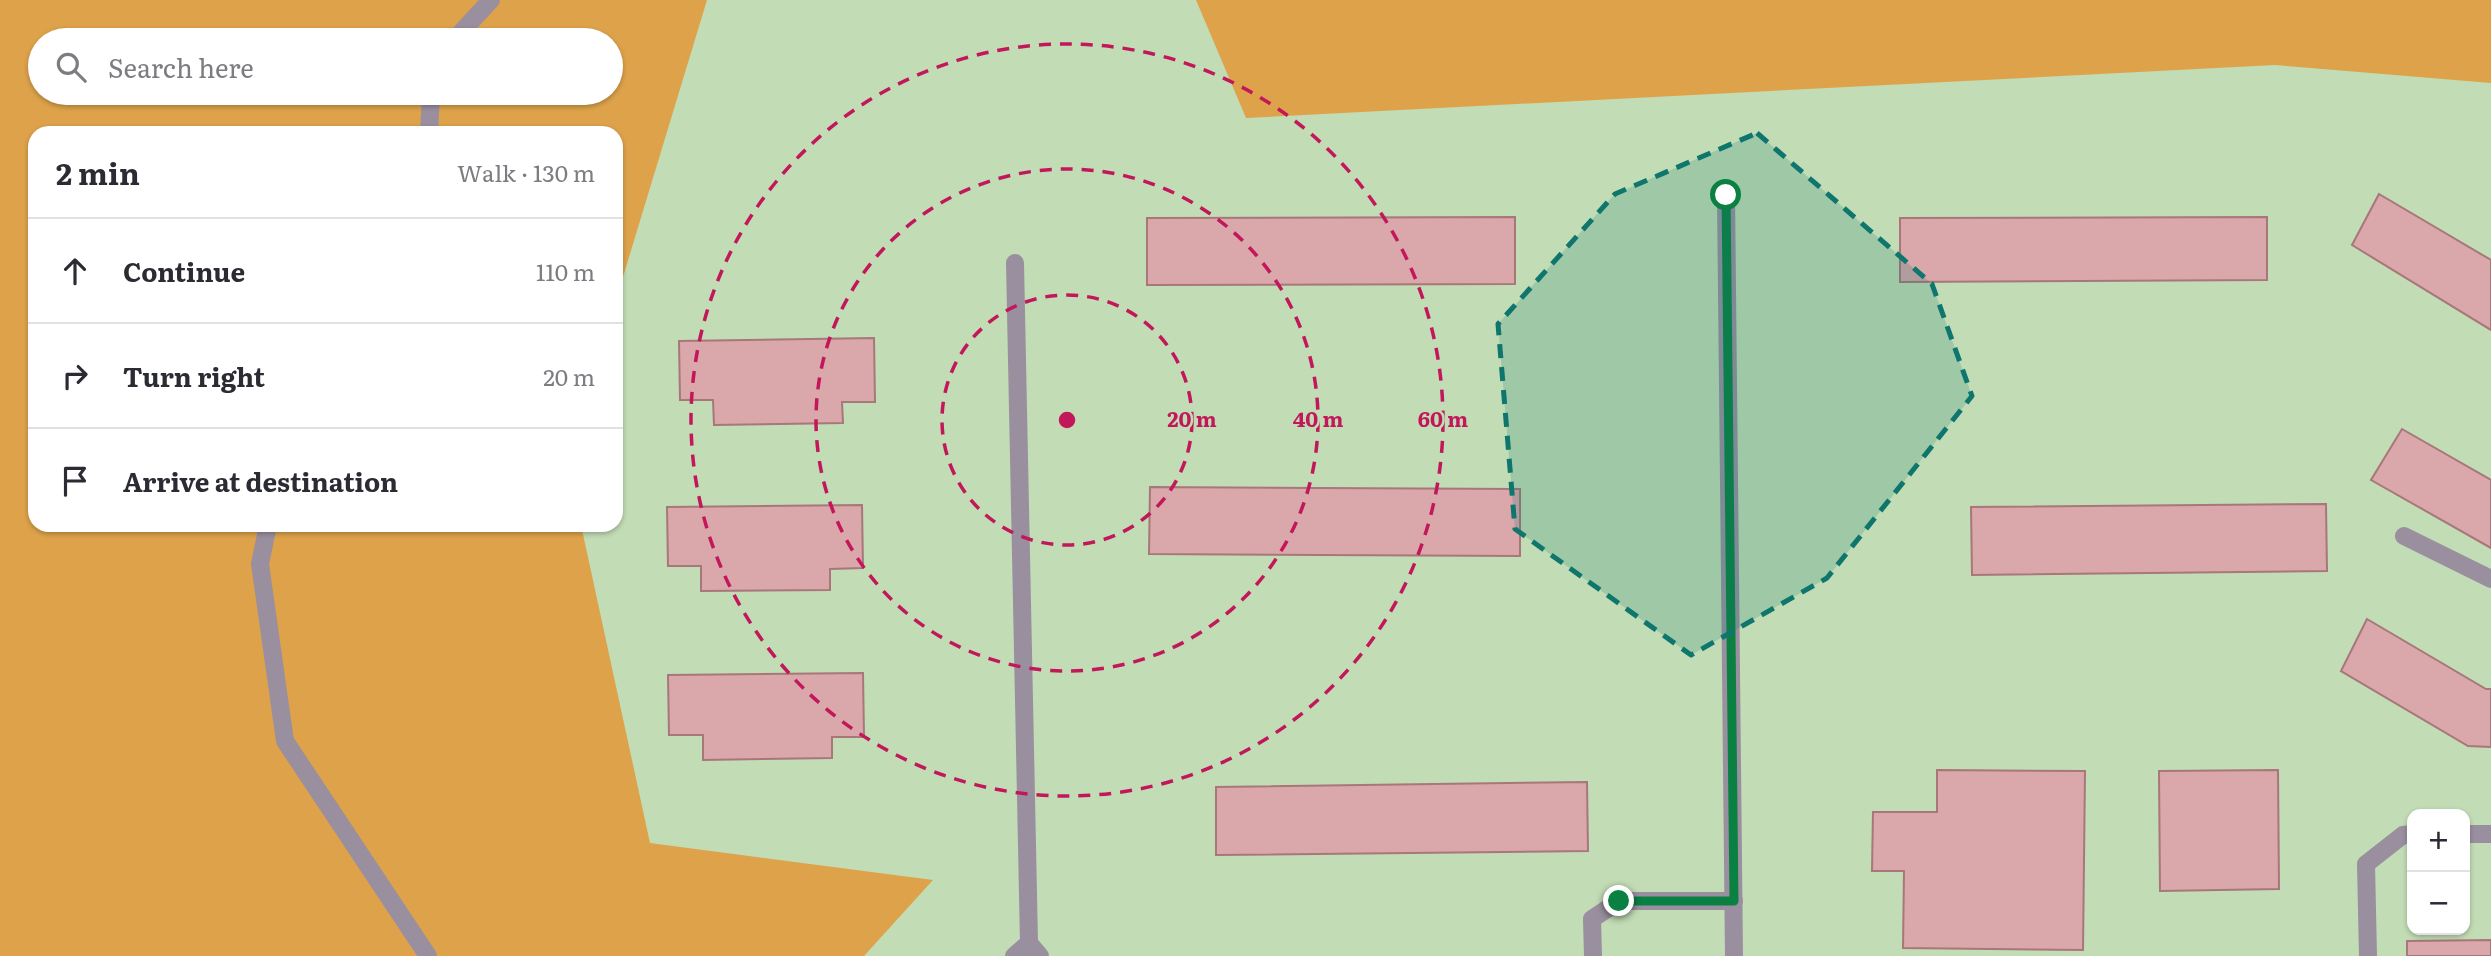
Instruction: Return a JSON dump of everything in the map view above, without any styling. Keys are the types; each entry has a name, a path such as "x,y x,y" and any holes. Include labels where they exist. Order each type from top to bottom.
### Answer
{"lane":[{"path":"465,28 491,0"},
{"path":"429,126 430,105"},
{"path":"1726,195 1734,956"},
{"path":"1014,956 1034,949 1015,263"},
{"path":"267,532 260,564 285,741 428,956"},
{"path":"2404,536 2491,579"},
{"path":"2470,834 2491,834"},
{"path":"2368,956 2366,864 2407,835"},
{"path":"1593,956 1592,919 1619,901 1734,901"}],"highlighted area":[{"path":"1757,133 1932,284 1972,396 1827,578 1691,655 1515,529 1498,324 1615,194"}],"shaded area":[{"path":"0,0 707,0 623,277 623,126 28,126 28,532 583,532 650,843 933,880 864,956 0,956"},
{"path":"1196,0 2491,0 2491,83 2275,65 1246,118"}],"building":[{"path":"2379,194 2491,260 2491,330 2352,245"},
{"path":"1515,217 1515,284 1147,285 1147,218"},
{"path":"2267,217 2267,280 1900,282 1900,218"},
{"path":"874,338 875,402 842,402 843,423 714,425 713,400 680,400 679,341"},
{"path":"2402,429 2491,480 2491,548 2371,480"},
{"path":"1150,487 1520,489 1520,556 1149,554"},
{"path":"2326,504 2327,571 1972,575 1971,507"},
{"path":"862,505 863,568 830,569 830,590 701,591 701,566 668,566 667,507"},
{"path":"2367,619 2486,689 2491,689 2491,747 2468,746 2341,671"},
{"path":"863,673 864,737 832,737 832,758 703,760 703,735 669,735 668,675"},
{"path":"1937,770 2085,771 2083,950 1903,948 1904,871 1872,871 1873,812 1937,812"},
{"path":"2278,770 2279,889 2160,891 2159,771"},
{"path":"1587,782 1588,851 1216,855 1216,787"},
{"path":"2491,940 2491,956 2407,956 2407,941"}],"route":[{"path":"1619,901 1734,901 1726,195"}]}
